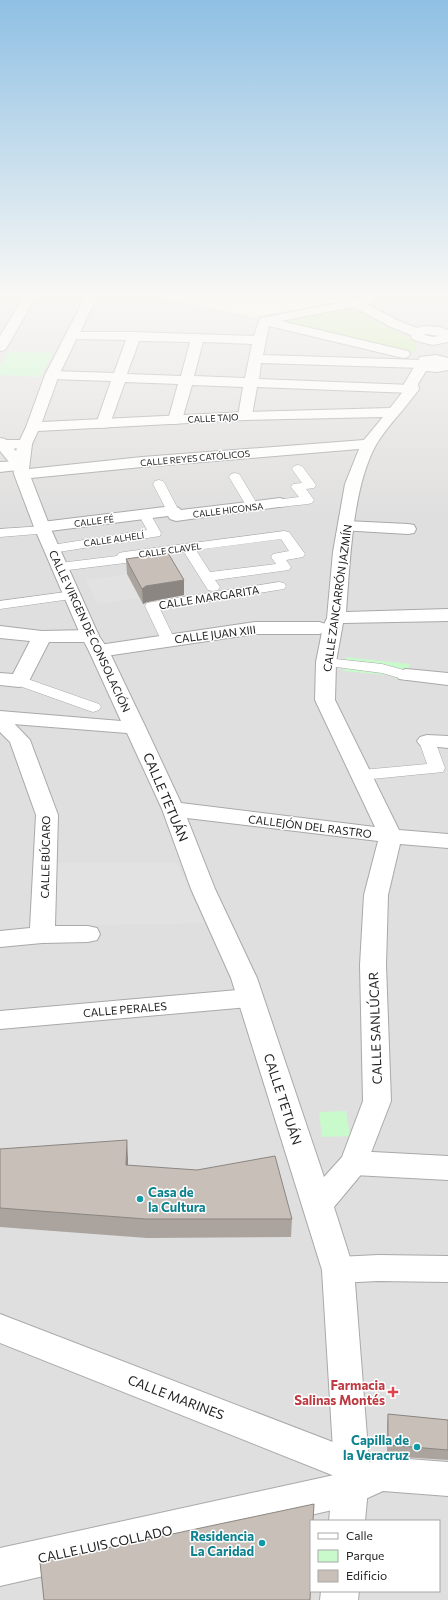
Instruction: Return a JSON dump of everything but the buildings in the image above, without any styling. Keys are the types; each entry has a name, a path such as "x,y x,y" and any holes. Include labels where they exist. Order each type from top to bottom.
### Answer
{"street":[{"path":"21,470 25,444 56,368"},
{"path":"103,424 124,368"},
{"path":"175,420 190,368"},
{"path":"245,416 254,368"},
{"name":"CALLE ZANCARRÓN JAZMÍN","path":"412,388 411,384 428,368"},
{"name":"CALLE ZANCARRÓN JAZMÍN","path":"391,836 325,700 329,624 353,484 369,444 412,388 428,381 432,368"},
{"path":"52,375 412,388"},
{"name":"CALLE TAJO","path":"33,427 245,416 394,412"},
{"path":"1,444 25,444"},
{"path":"1,444 21,470"},
{"name":"CALLE REYES CATÓLICOS","path":"0,467 21,470 369,444"},
{"path":"280,503 308,500 297,487 310,485 298,469"},
{"name":"CALLE VIRGEN DE CONSOLACIÓN","path":"21,470 43,528 60,567 95,644 136,728"},
{"path":"235,477 253,507"},
{"path":"159,484 175,513"},
{"name":"CALLE HICONSA","path":"145,515 253,507 280,503"},
{"name":"CALLE FÉ","path":"43,528 145,515"},
{"name":"CALLE ALHELÍ","path":"52,549 156,533 145,515"},
{"path":"346,526 408,529"},
{"path":"0,534 43,528"},
{"name":"CALLE CLAVEL","path":"60,567 125,559 124,556 284,535 298,554 278,557 284,567 206,577"},
{"path":"188,548 218,595"},
{"name":"CALLE MARGARITA","path":"168,640 152,606 279,586"},
{"path":"0,605 73,595"},
{"name":"CALLE JUAN XIII","path":"0,632 42,636 95,644 168,640 255,628 448,615"},
{"path":"19,681 42,636"},
{"path":"326,662 382,668 406,675 448,679"},
{"path":"0,679 19,681 93,707"},
{"path":"0,718 136,728"},
{"name":"CALLE BÚCARO","path":"0,718 20,740 47,815 42,935"},
{"name":"CALLE TETUÁN","path":"136,728 173,809 203,890 244,978 338,1270 350,1492"},
{"path":"362,775 437,768 427,741 448,742"},
{"name":"CALLEJÓN DEL RASTRO","path":"173,809 391,836 448,841"},
{"name":"CALLE SANLÚCAR","path":"318,1204 354,1163 377,1102 373,965 376,895 391,836"},
{"path":"0,939 42,935 88,934"},
{"name":"CALLE PERALES","path":"0,1020 250,998"},
{"path":"354,1163 448,1168"},
{"path":"338,1270 378,1268 448,1269"},
{"name":"CALLE MARINES","path":"0,1328 350,1492"},
{"name":"CALLE LUIS COLLADO","path":"0,1567 350,1492 381,1474 448,1479"}],"shaded area":[{"path":"0,368 448,368 448,1600 0,1600"},
{"path":"127,574 139,598 97,604 86,580"},
{"path":"54,863 177,863 205,923 50,926"}],"green space":[{"path":"0,368 45,368 40,377 0,375"},
{"path":"346,657 410,664 404,680 396,679 397,676 343,671"},
{"path":"346,1111 350,1136 322,1137 319,1112"}],"place":[{"name":"Casa de la Cultura","path":"140,1199"},
{"name":"Farmacia Salinas Montés","path":"393,1392"},
{"name":"Capilla de la Veracruz","path":"417,1447"},
{"name":"Residencia La Caridad","path":"262,1543"}]}
